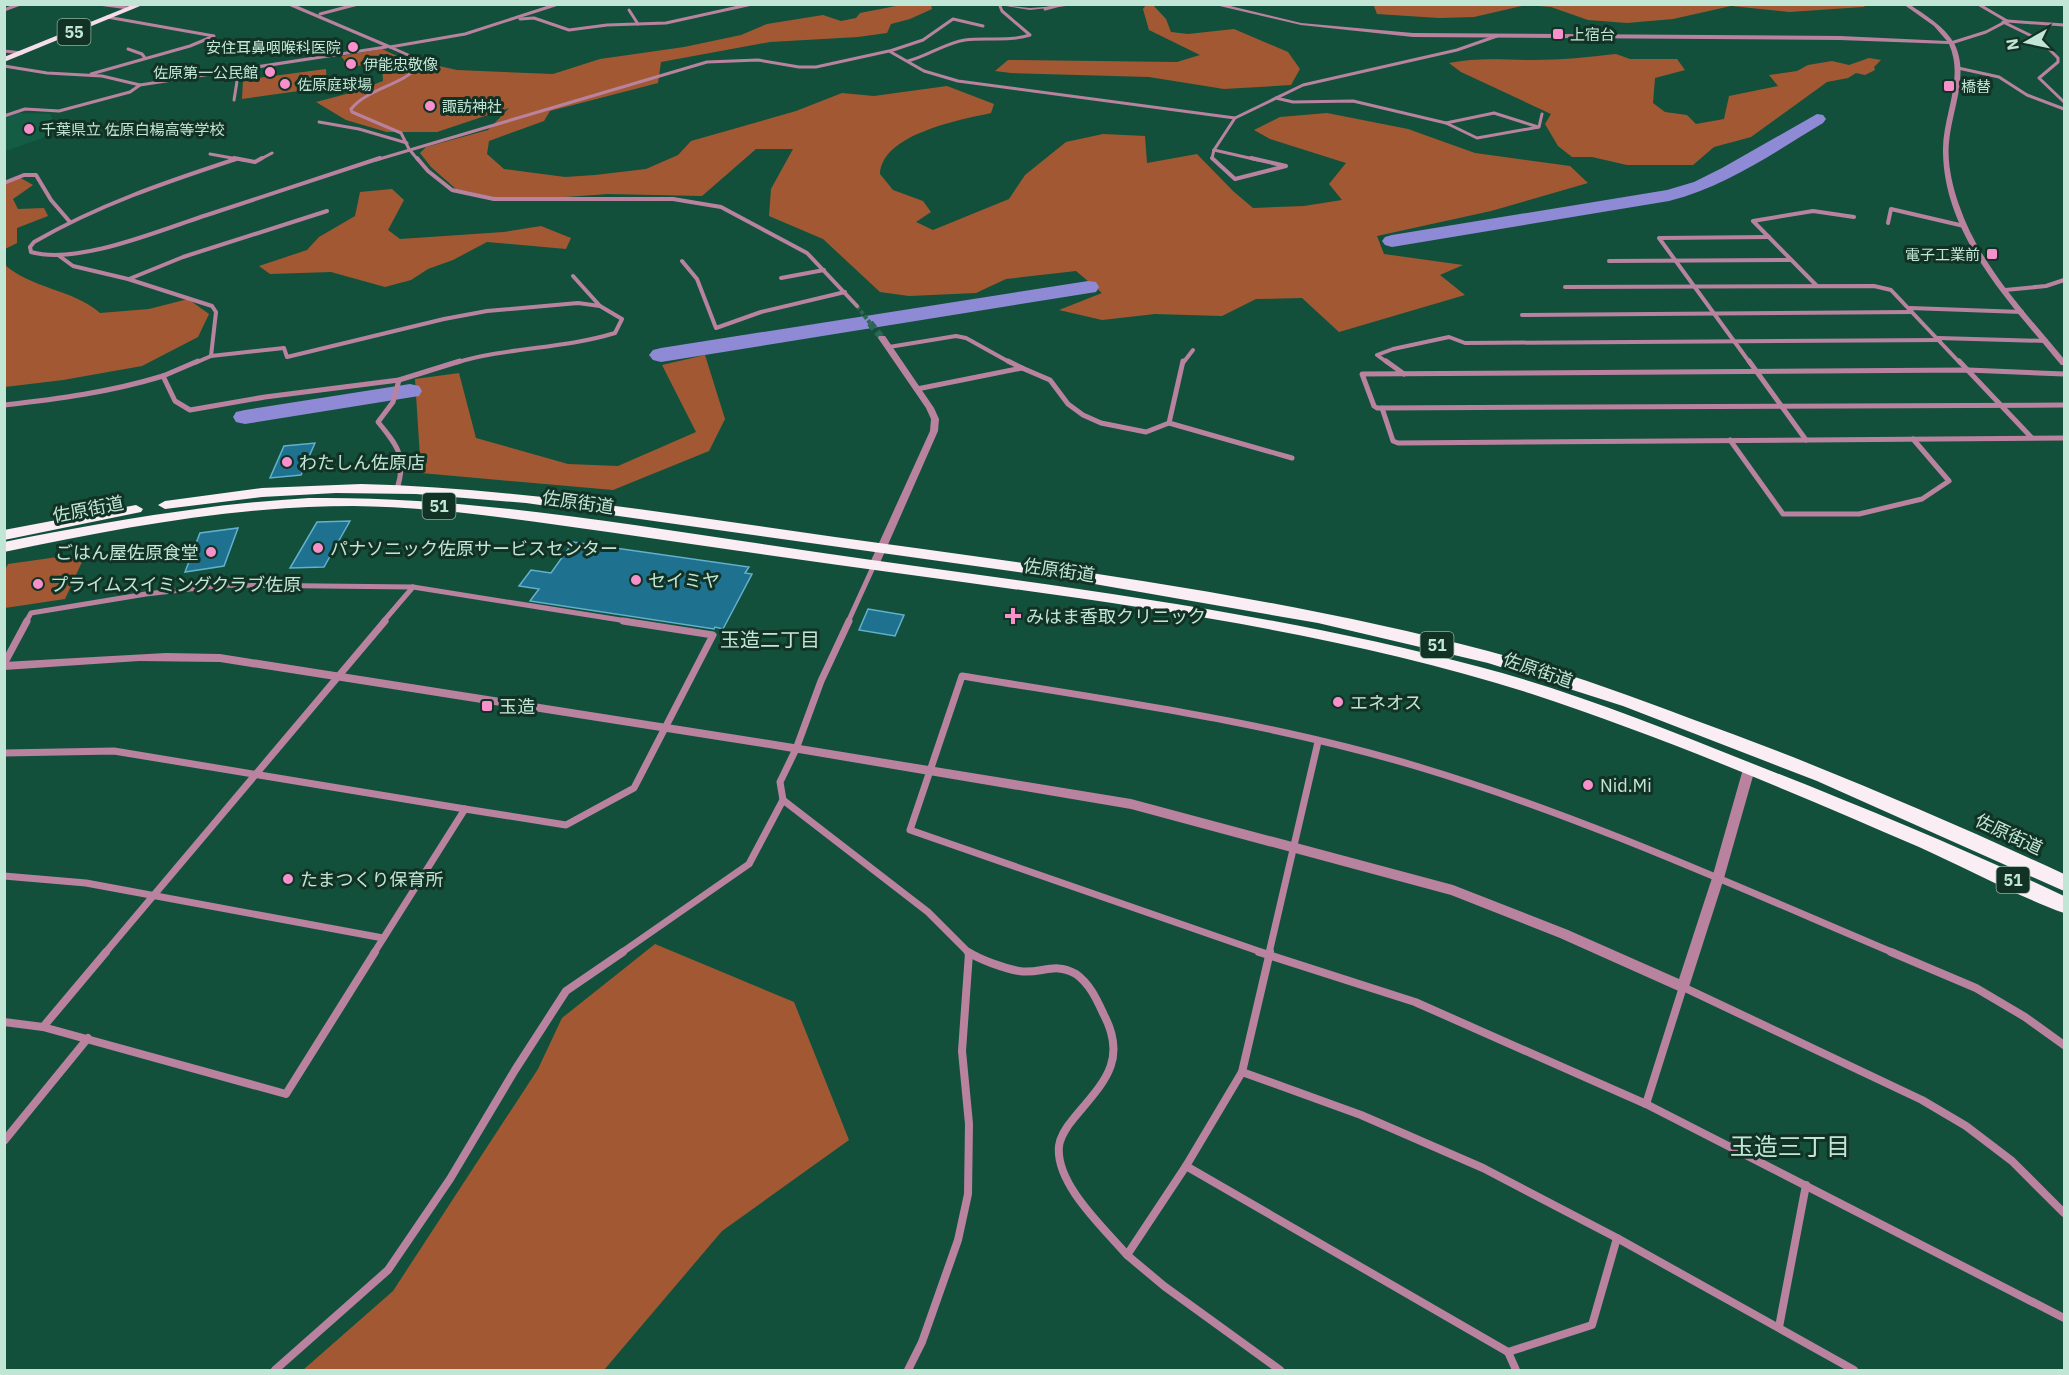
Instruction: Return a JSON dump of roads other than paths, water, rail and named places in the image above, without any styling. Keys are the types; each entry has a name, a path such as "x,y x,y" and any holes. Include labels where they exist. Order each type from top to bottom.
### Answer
{"highway":[{"name":"佐原街道","path":"4,535 105,514 192,501 310,490 397,489 551,502 1181,591 1299,612 1489,657 1572,682 1753,747 1964,846 2064,905"},
{"name":"佐原街道","path":"4,547 108,525 177,514 260,505 351,502 442,506 1186,610 1339,638 1484,674 1640,726 1749,769 2064,883"}],"main road":[{"name":"55","path":"4,60 131,6 142,4"}],"street":[{"path":"4,10 20,4"},
{"path":"99,4 131,6"},
{"path":"289,4 416,58 420,66 401,83 362,99 351,109 355,115 401,134 409,149 436,178 452,190 494,199 673,199 721,207 807,253 857,306"},
{"path":"319,15 358,4"},
{"path":"4,66 47,73 91,74 140,85 445,39 517,19 558,4"},
{"path":"517,19 534,18 564,30 607,25 666,23 752,4"},
{"path":"1045,9 1064,4"},
{"path":"998,5 1017,9 1045,9 1082,4"},
{"path":"1213,4 1301,24 1413,35 1840,38 1951,43 1986,32 2005,21 2064,25"},
{"path":"1905,4 1928,20 1951,43 1957,56 1958,68 1946,142 1947,170 1964,226 2005,290 2064,363"},
{"path":"1978,4 2040,40 2058,58 2058,62 2039,78 2064,102"},
{"path":"908,61 927,56 947,45 965,40 1017,39 1030,34 998,5"},
{"path":"628,10 638,24"},
{"path":"91,74 190,46 214,36 107,17"},
{"path":"236,159 129,194 34,242 30,247 31,252 71,254 147,235 409,149 707,62 758,60 816,68 889,51 923,40 953,19 983,26"},
{"path":"1214,150 1286,165 1235,179 1212,158 1214,150 1235,118 1303,85 1457,50 1497,36"},
{"path":"128,49 142,54 145,58"},
{"path":"4,51 23,53"},
{"path":"889,51 924,71 958,81 1235,118"},
{"path":"1958,68 1999,77 2027,95 2064,109"},
{"path":"234,100 239,69"},
{"path":"4,116 25,109 59,111 130,92 140,85"},
{"path":"1276,98 1293,102 1353,101 1446,123 1478,138 1539,127"},
{"path":"1446,123 1494,113 1539,127"},
{"path":"1539,127 1542,114"},
{"path":"319,122 359,129 407,143"},
{"path":"210,154 255,162 272,153"},
{"path":"4,183 24,175 36,175 51,200 70,222"},
{"path":"1888,223 1891,209 1964,226"},
{"path":"128,279 183,257 327,211"},
{"path":"1817,286 1753,221 1813,211 1854,217"},
{"path":"1768,237 1659,238 1806,440"},
{"path":"58,255 73,266 128,279 212,306 216,312 211,356"},
{"path":"1609,261 1791,260"},
{"path":"682,261 697,279 716,328 759,312 826,300 845,292"},
{"path":"781,278 824,270"},
{"path":"163,376 173,400 179,407 190,410 277,395 399,383 431,368 481,355 586,342 615,333 622,319 600,306 573,276"},
{"path":"2005,290 2046,286 2064,280"},
{"path":"1565,287 1874,285 1892,290 2031,437"},
{"path":"4,405 73,398 127,387 163,376 211,356 284,348 287,357 444,319 487,311 578,303 600,306"},
{"path":"1522,315 1911,310 2022,312"},
{"path":"889,347 956,336 966,338 986,351 1050,380 1068,404 1083,415 1101,423 1146,432 1169,423 1292,458"},
{"path":"1404,374 1377,355 1393,349 1449,337 1465,343 1939,339 2046,341"},
{"path":"275,1371 388,1270 450,1179 515,1070 566,991 749,864 783,800 780,782 796,749 821,681 934,431 935,419 918,389 882,338"},
{"path":"1169,423 1183,361 1193,351"},
{"path":"918,389 1022,368"},
{"path":"2064,374 1968,370 1362,374 1374,406 1382,408 2064,405"},
{"path":"397,489 403,474 399,448 378,422 393,402 399,383"},
{"path":"1382,408 1393,441 1398,444 2064,438"},
{"path":"1730,440 1783,514 1859,514 1922,499 1949,481 1913,439"},
{"path":"4,665 31,613 146,594 225,585 413,587 539,609 713,635 634,789 566,825 114,751 4,753"},
{"path":"44,1027 413,587"},
{"path":"4,665 115,657 183,656 239,661 1131,804 1453,890 1564,934 1683,987 1922,1100 1958,1121 2012,1161 2064,1213"},
{"path":"2064,1045 2025,1017 1976,988 1718,878 1505,794 1418,766 1260,726 962,676 910,830 1269,955 1415,1002 1646,1104 2064,1318"},
{"path":"1127,1255 1186,1166 1242,1072 1318,742"},
{"path":"1646,1104 1718,878 1749,769"},
{"path":"783,800 928,912 969,953 1020,971 1060,967 1077,975 1092,990 1111,1028 1115,1055 1107,1078 1069,1124 1059,1145 1062,1170 1078,1199 1127,1255 1164,1286 1280,1371"},
{"path":"4,1022 44,1027 88,1038 286,1094 465,809"},
{"path":"4,876 86,883 383,938"},
{"path":"908,1371 922,1342 958,1240 968,1194 969,1124 962,1051 969,953"},
{"path":"4,1141 88,1038"},
{"path":"1242,1072 1361,1115 1483,1168 1617,1238 1854,1371"},
{"path":"1186,1166 1508,1352 1516,1371"},
{"path":"1779,1327 1806,1185"},
{"path":"1508,1352 1592,1326 1617,1238"}],"waterway":[{"path":"1392,241 1669,195 1701,186 1729,172 1817,119"},
{"path":"661,355 1088,287"},
{"path":"245,417 410,391"}],"tunnel":[{"path":"857,306 870,323"},
{"path":"870,323 882,338"}],"place":[{"name":"上宿台","path":"1558,34"},
{"name":"安住耳鼻咽喉科医院","path":"353,47"},
{"name":"伊能忠敬像","path":"351,64"},
{"name":"佐原第一公民館","path":"270,72"},
{"name":"佐原庭球場","path":"285,84"},
{"name":"橋替","path":"1949,86"},
{"name":"諏訪神社","path":"430,106"},
{"name":"千葉県立 佐原白楊高等学校","path":"29,129"},
{"name":"電子工業前","path":"1992,254"},
{"name":"わたしん佐原店","path":"287,462"},
{"name":"パナソニック佐原サービスセンター","path":"318,548"},
{"name":"ごはん屋佐原食堂","path":"211,552"},
{"name":"セイミヤ","path":"636,580"},
{"name":"プライムスイミングクラブ佐原","path":"38,584"},
{"name":"みはま香取クリニック","path":"1013,616"},
{"name":"エネオス","path":"1338,702"},
{"name":"玉造","path":"487,706"},
{"name":"Nid.Mi","path":"1588,785"},
{"name":"たまつくり保育所","path":"288,879"}],"district":[{"name":"玉造二丁目","path":"770,639"},
{"name":"玉造三丁目","path":"1790,1146"}]}
